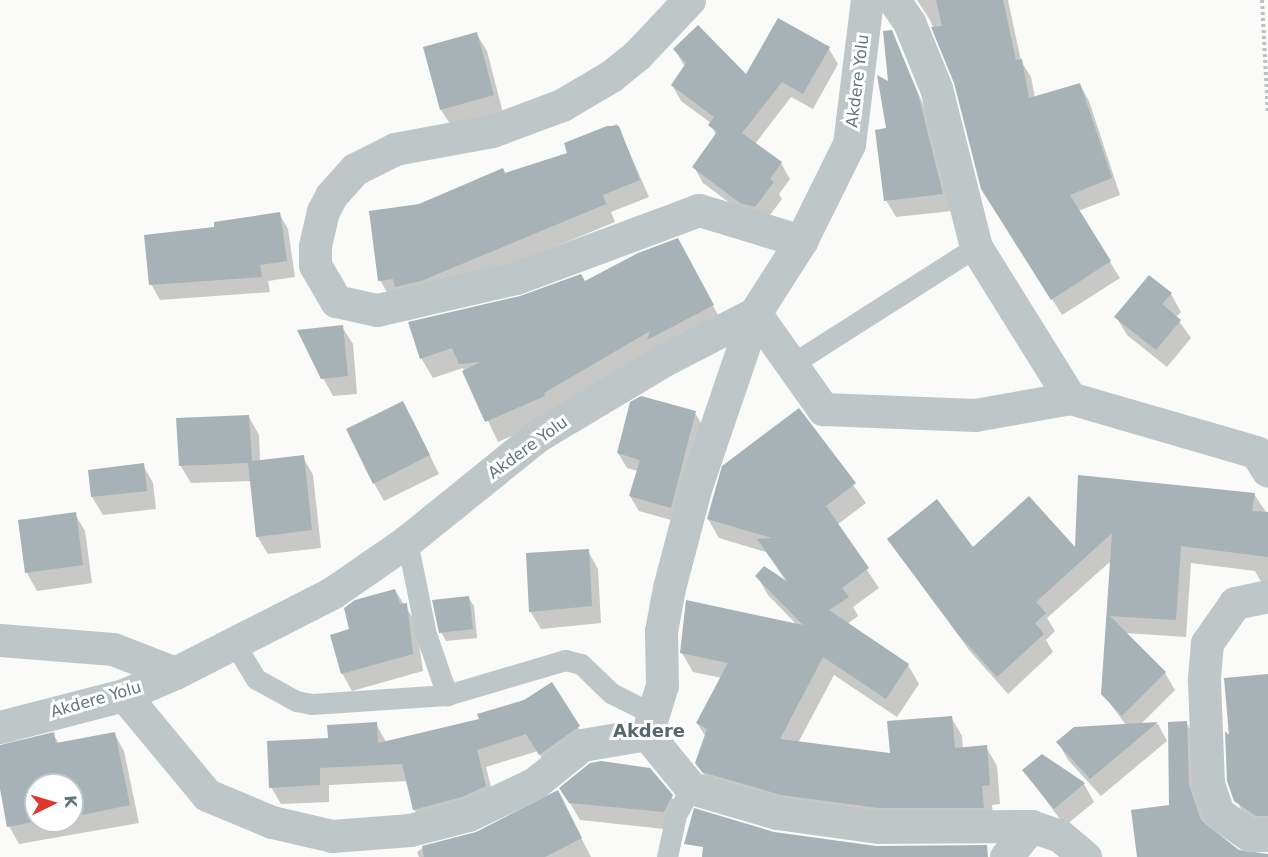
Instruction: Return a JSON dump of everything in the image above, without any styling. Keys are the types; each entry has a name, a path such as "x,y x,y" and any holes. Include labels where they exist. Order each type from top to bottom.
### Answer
{"street":[{"path":"689,0 637,55 611,76 562,105 492,131 396,149 355,169 331,196 323,211 315,246 315,265 336,301 377,310 516,278 699,210 801,241"},
{"name":"Akdere Yolu","path":"0,727 124,695 175,674 332,593 406,541 537,436 668,358 755,313 801,241 849,144 867,0"},
{"path":"894,0 909,22 936,88 976,247 1070,398"},
{"path":"755,313 823,409 975,415 1070,398 1264,459"},
{"path":"755,313 695,489 669,588 661,631 662,685 650,724 691,788 777,813 878,827 1031,826 1060,836 1085,857"},
{"path":"1268,596 1235,603 1207,643 1204,680 1208,784 1218,813 1250,835 1268,835"},
{"path":"0,640 113,649 175,674"},
{"path":"124,695 207,795 272,822 332,836 410,830 468,815 535,783 582,745 650,724"},
{"path":"1006,857 1031,826"}],"lane":[{"path":"792,364 976,247"},
{"path":"406,541 426,634 447,695"},
{"path":"234,643 256,680 296,701 312,704 447,695 565,660 580,664 611,693 650,724"},
{"path":"667,857 676,815 691,788"}],"path":[{"path":"1262,0 1268,114"}],"building":[{"path":"936,0 1003,0 1016,60 1022,59 1029,98 1080,83 1112,178 1070,195 1111,261 1051,300 981,189 954,83 931,27 942,26"},
{"path":"778,18 830,47 803,94 782,82 742,133 782,162 770,179 774,182 755,207 740,203 692,167 717,132 708,125 714,117 671,85 686,63 673,49 698,25 746,74"},
{"path":"892,30 918,94 943,194 884,201 875,130 886,128 877,75 888,81 883,31"},
{"path":"477,32 494,95 440,110 423,47"},
{"path":"607,126 619,126 640,180 603,195 606,204 421,281 395,287 393,279 378,281 369,211 419,204 503,168 505,173 567,153 564,143"},
{"path":"280,212 287,261 260,265 262,277 149,285 144,235 214,227 214,222"},
{"path":"678,238 714,305 647,340 650,331 544,393 545,396 485,422 462,371 481,362 459,364 452,348 420,359 408,322 520,296 581,274 585,281 638,253"},
{"path":"1149,275 1172,293 1162,304 1181,320 1156,350 1114,317"},
{"path":"343,325 348,376 321,379 297,330"},
{"path":"641,396 696,411 671,508 629,496 640,460 617,453 630,402"},
{"path":"403,401 430,455 373,484 346,429"},
{"path":"799,408 856,483 826,506 869,568 842,588 849,597 829,610 909,664 886,699 823,657 780,739 890,753 887,721 952,716 955,748 987,745 990,785 982,786 984,808 879,808 781,795 702,772 695,763 707,729 696,723 728,663 680,653 686,600 803,625 755,576 764,566 788,582 757,539 772,538 707,519 722,466"},
{"path":"249,415 252,461 304,455 312,530 256,537 248,463 179,466 176,418"},
{"path":"144,463 147,491 91,497 88,470"},
{"path":"1078,475 1255,493 1252,511 1268,512 1268,557 1181,546 1176,620 1110,616 1166,672 1122,716 1101,694 1112,533 1036,602 1046,613 1035,623 1044,634 997,677 957,633 887,539 937,499 973,547 1029,496 1075,547"},
{"path":"76,512 83,565 25,573 18,520"},
{"path":"589,549 592,606 529,612 526,553"},
{"path":"395,589 400,604 407,603 413,654 341,674 330,635 349,629 344,608 355,600"},
{"path":"469,596 473,629 439,633 432,600"},
{"path":"1268,674 1268,816 1256,816 1234,801 1227,781 1225,731 1229,735 1224,678"},
{"path":"552,682 580,726 539,755 526,734 477,750 486,786 462,797 413,810 402,764 320,768 320,785 269,788 267,741 328,738 327,725 377,722 378,743 479,719 477,714 524,700"},
{"path":"1187,721 1189,785 1201,820 1239,850 1268,854 1268,857 1137,857 1131,810 1169,805 1168,722"},
{"path":"1158,722 1090,779 1056,742 1074,727"},
{"path":"54,732 56,743 115,732 130,805 84,815 84,773 24,773 24,824 7,827 0,789 0,745"},
{"path":"1042,754 1085,783 1054,809 1022,770"},
{"path":"601,761 650,768 673,795 664,812 569,803 559,788 590,763"},
{"path":"558,790 582,838 545,857 424,857 422,846 476,832"},
{"path":"694,808 774,832 876,846 987,845 988,857 702,857 703,847 684,844"}],"district":[{"name":"Akdere","path":"649,731"}]}
